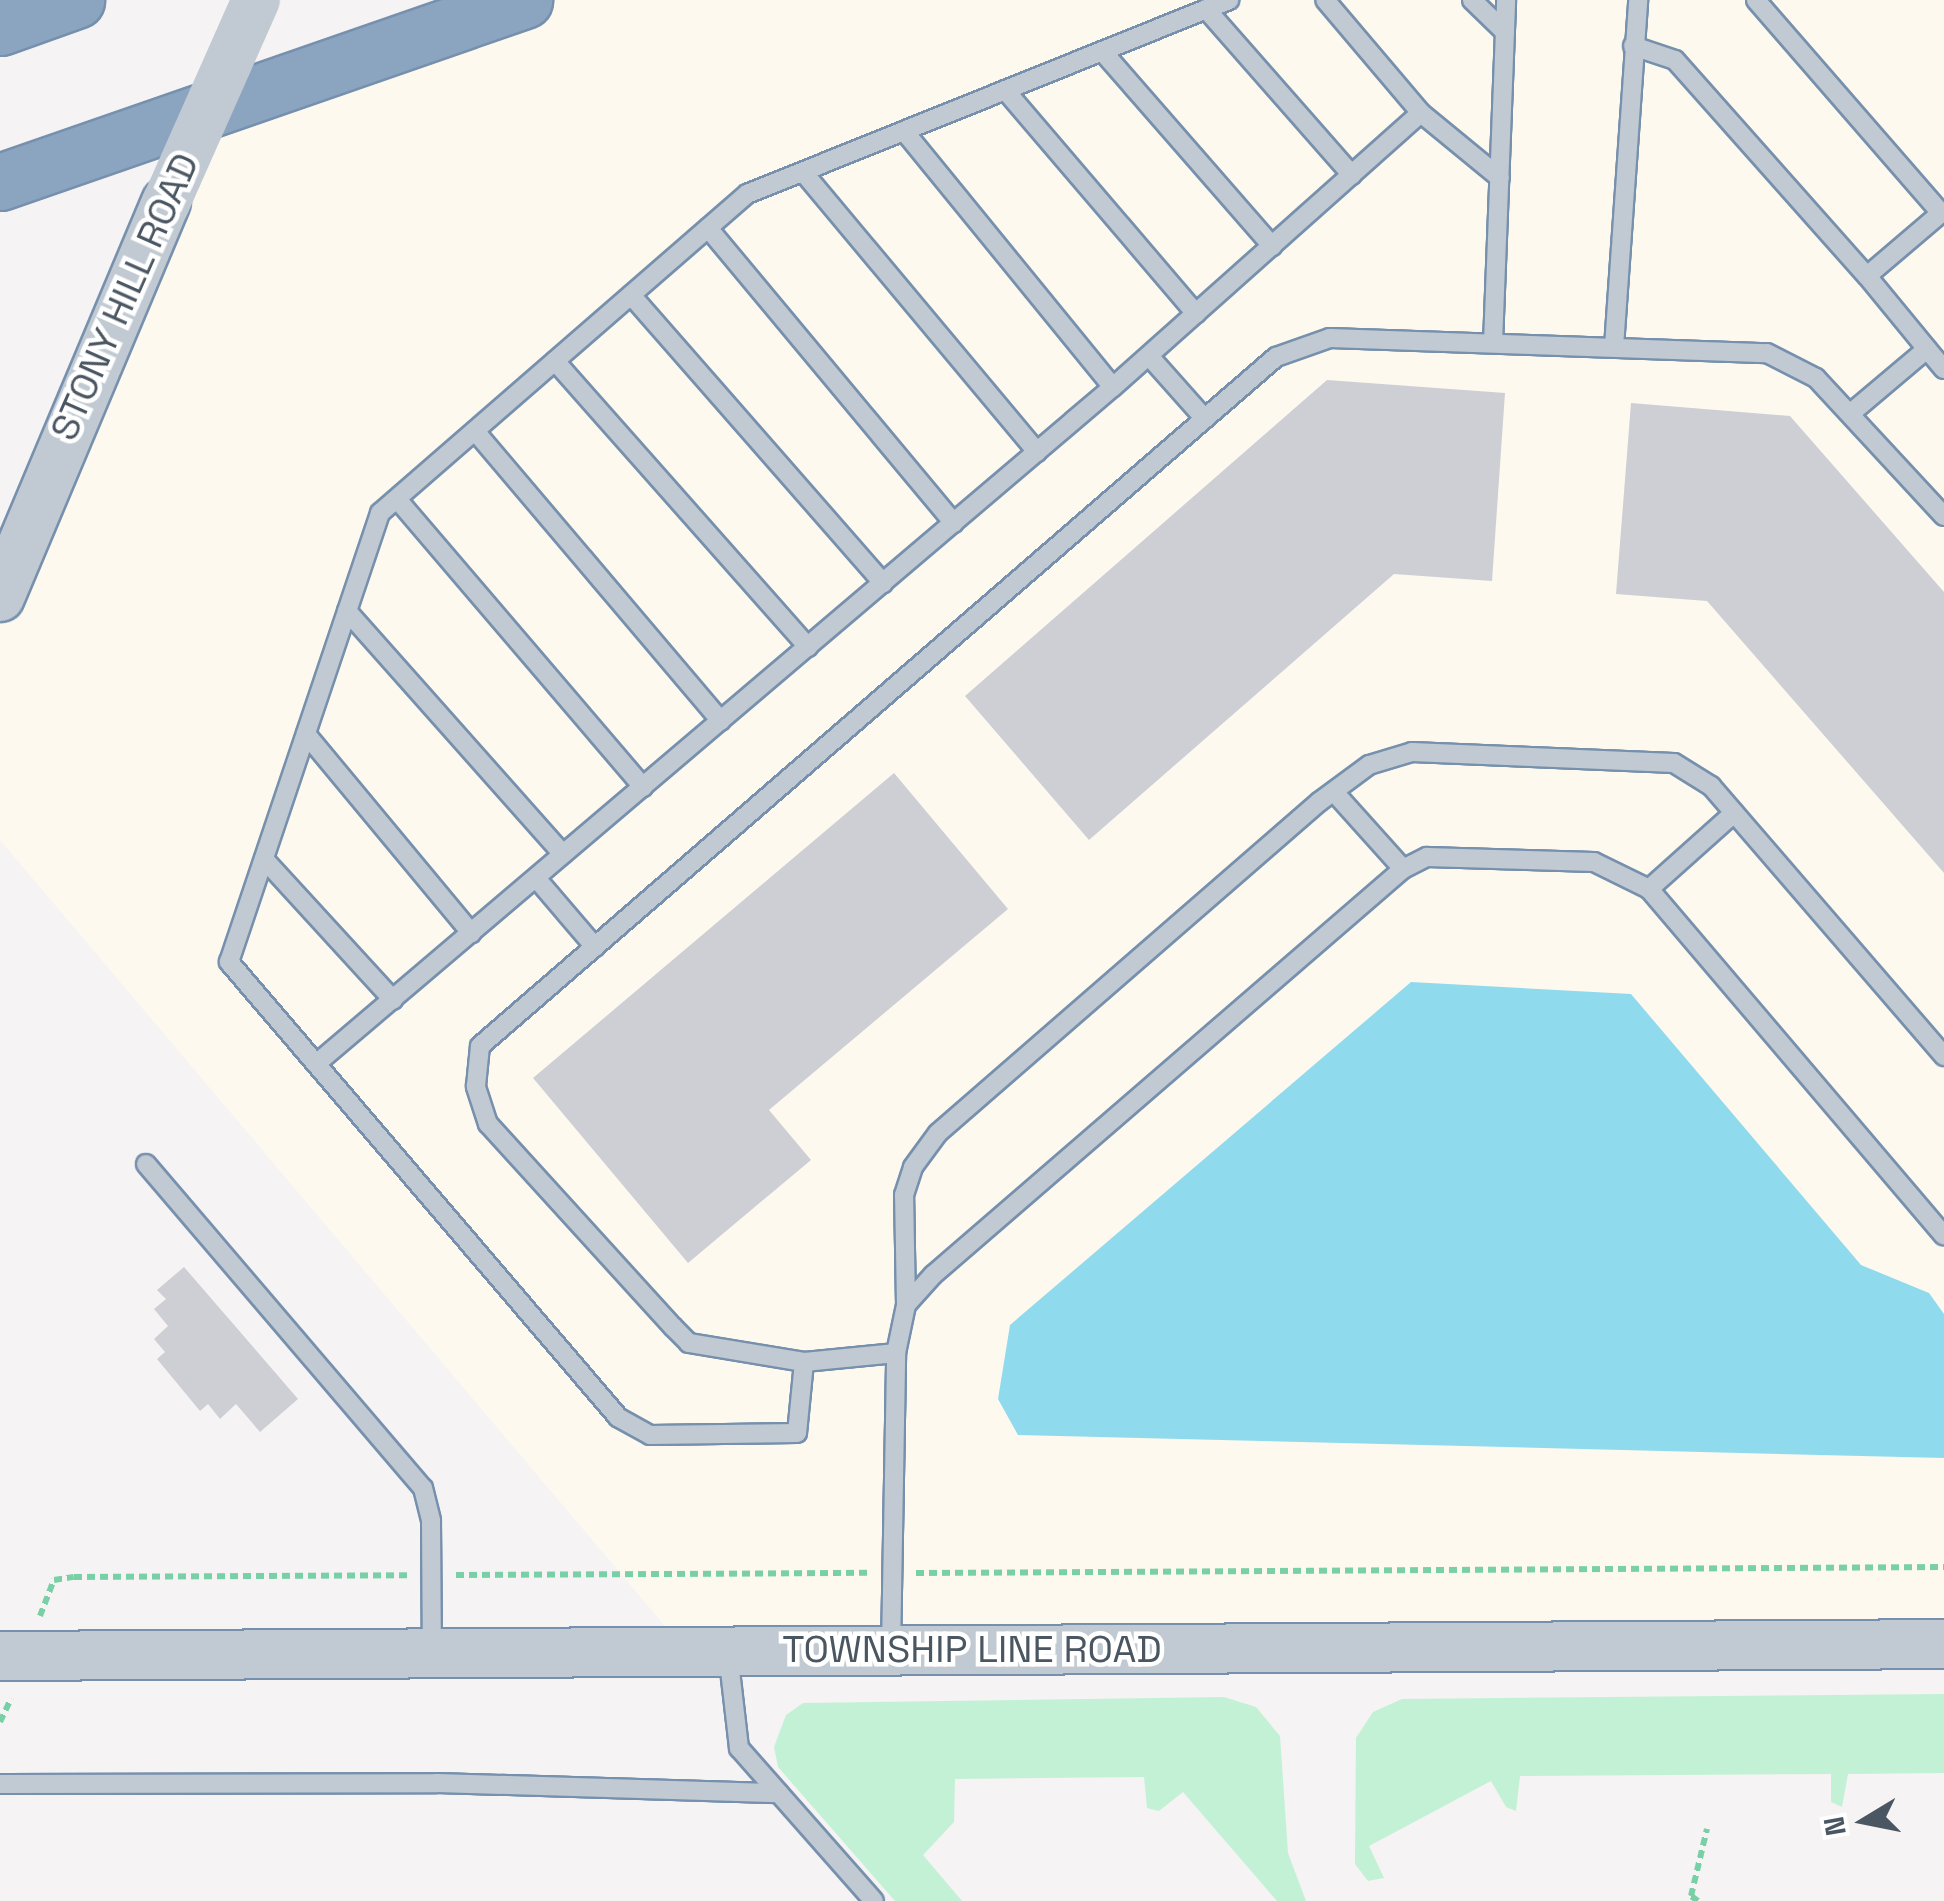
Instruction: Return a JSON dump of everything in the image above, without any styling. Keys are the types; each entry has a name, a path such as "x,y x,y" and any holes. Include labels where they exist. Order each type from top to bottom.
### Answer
{"highway":[{"path":"0,27 76,0"},
{"path":"0,182 524,0"}],"street":[{"name":"STONY HILL ROAD","path":"0,597 166,202 256,0"},
{"name":"TOWNSHIP LINE ROAD","path":"12,1656 1944,1644"}],"lane":[{"path":"804,1362 797,1433 650,1435 618,1417 229,962 380,514 748,194 1229,0"},
{"path":"1326,0 1421,113 1500,178"},
{"path":"1472,0 1504,32"},
{"path":"1493,343 1506,0"},
{"path":"1614,348 1638,0"},
{"path":"1756,0 1943,213 1866,276"},
{"path":"1206,10 1352,175"},
{"path":"1633,46 1675,60 1944,369"},
{"path":"1102,51 1272,246"},
{"path":"1006,90 1196,314"},
{"path":"316,1064 1113,388 1421,113"},
{"path":"904,131 1113,388"},
{"path":"803,172 1037,452"},
{"path":"708,228 954,523"},
{"path":"631,295 884,583"},
{"path":"896,1353 804,1362 689,1343 488,1124 476,1086 480,1046 1276,357 1330,338 1767,353 1816,378 1944,516"},
{"path":"1851,412 1926,349"},
{"path":"1149,356 1205,419"},
{"path":"555,361 808,647"},
{"path":"474,431 721,720"},
{"path":"397,499 643,786"},
{"path":"347,612 563,854"},
{"path":"306,734 472,932"},
{"path":"891,1651 896,1353 906,1306 904,1195 913,1168 938,1133 1369,766 1412,752 1598,757 1674,764 1711,786 1944,1056"},
{"path":"1334,792 1403,869"},
{"path":"1649,889 1734,813"},
{"path":"906,1306 948,1262 1403,869 1427,857 1594,862 1649,889 1944,1236"},
{"path":"264,859 393,1000"},
{"path":"536,878 595,947"},
{"path":"146,1164 423,1488 431,1576 432,1654"},
{"path":"728,1652 739,1748 874,1901"},
{"path":"0,1784 437,1784 779,1794"}],"path":[{"path":"0,1722 12,1656 54,1580 170,1573 431,1576 1944,1567"},
{"path":"1698,1901 1691,1896 1707,1830"}],"shaded area":[{"path":"524,0 1944,0 1944,1644 687,1652 0,840 0,597 210,111"}],"green space":[{"path":"1944,1694 1944,1773 1848,1774 1842,1807 1831,1802 1831,1774 1520,1776 1516,1811 1506,1807 1491,1781 1369,1846 1384,1878 1368,1881 1355,1864 1356,1738 1373,1712 1402,1699"},
{"path":"1224,1697 1256,1707 1280,1736 1288,1853 1306,1901 1277,1901 1183,1792 1159,1811 1147,1808 1144,1777 955,1779 954,1822 923,1855 962,1901 895,1901 778,1767 774,1747 786,1715 803,1703"}],"water":[{"path":"1411,982 1631,994 1861,1265 1929,1293 1944,1314 1944,1458 1018,1435 998,1399 1010,1325"}],"building":[{"path":"1327,380 1505,393 1492,581 1394,574 1089,840 965,696"},
{"path":"1631,403 1790,416 1944,592 1944,873 1707,601 1616,594"},
{"path":"894,773 1008,909 769,1110 811,1160 688,1263 533,1078"},
{"path":"184,1267 298,1399 260,1432 236,1404 220,1419 208,1404 200,1411 157,1359 165,1352 154,1339 168,1326 154,1309 166,1299 157,1290"}]}
